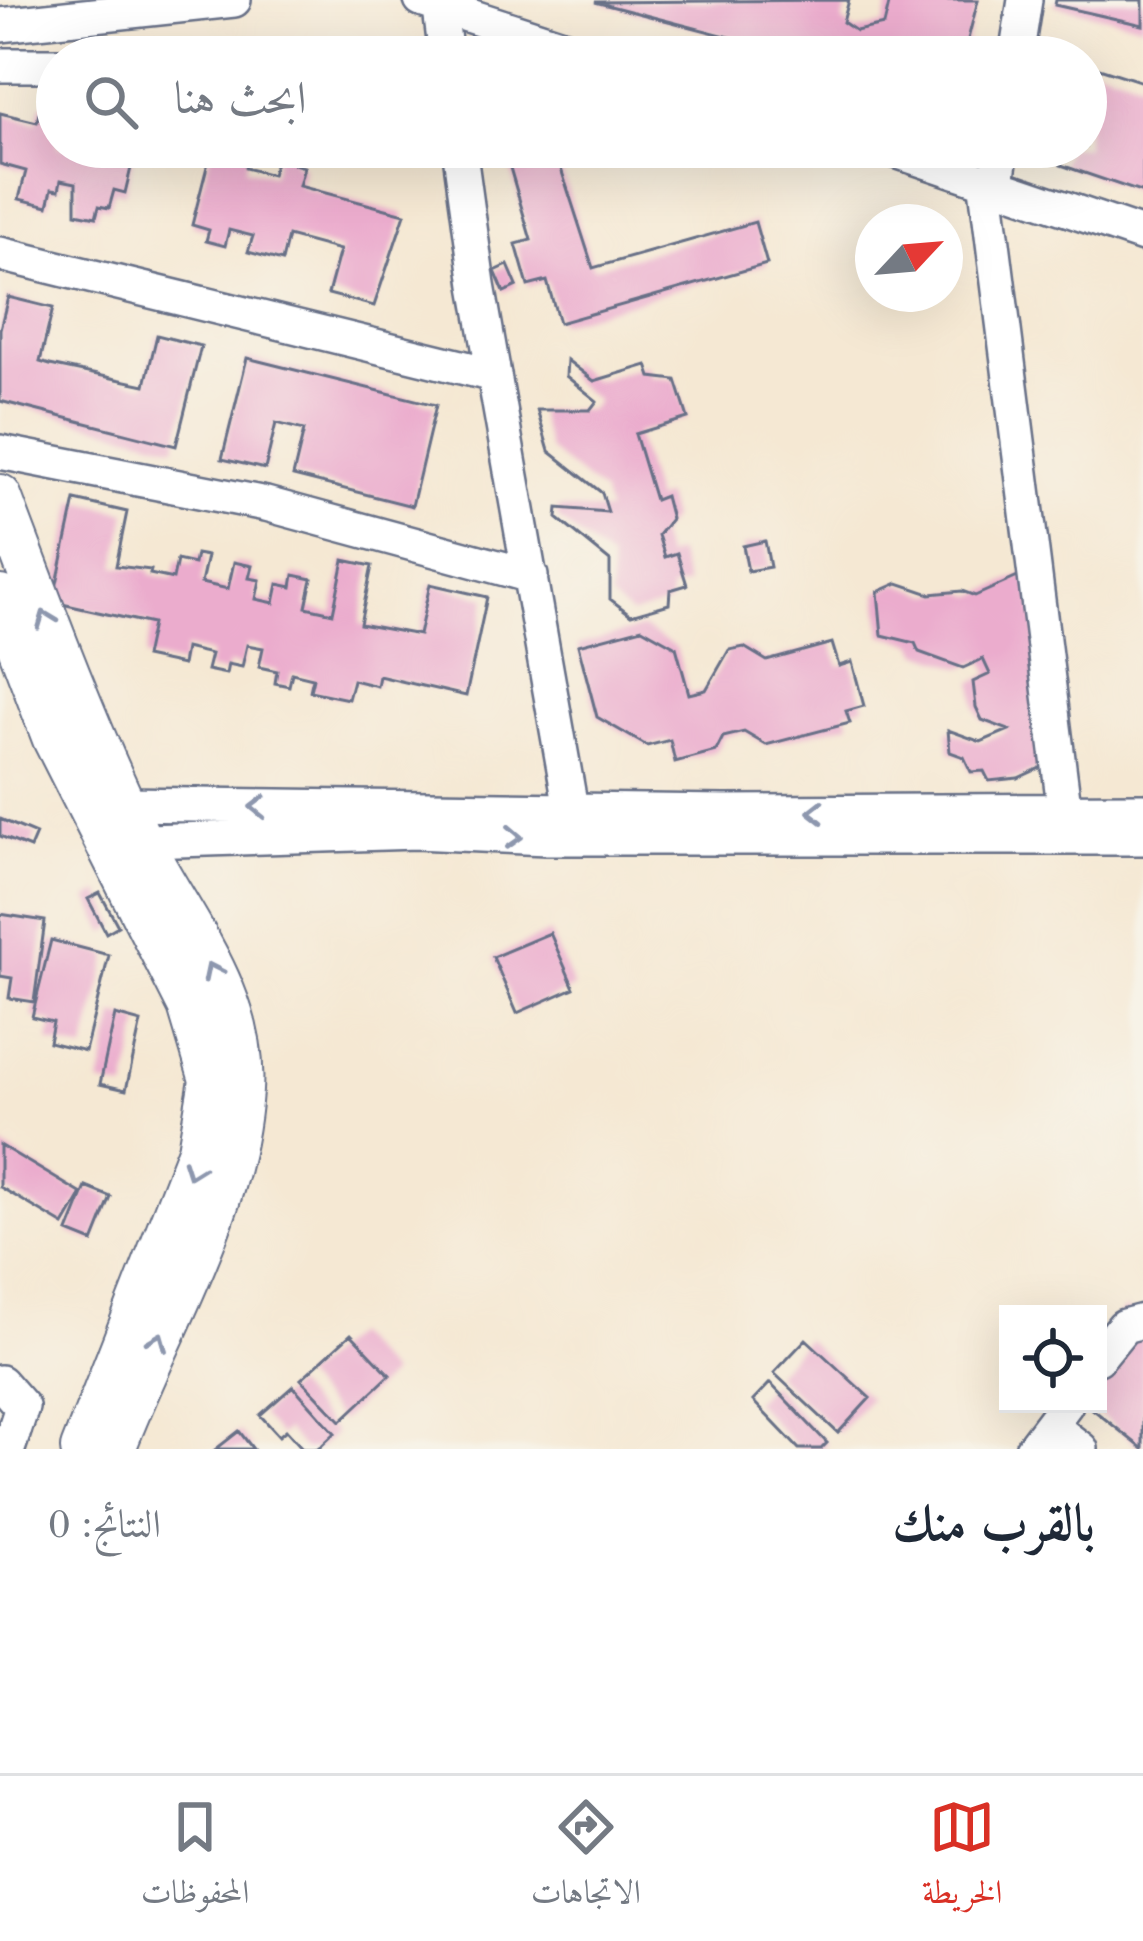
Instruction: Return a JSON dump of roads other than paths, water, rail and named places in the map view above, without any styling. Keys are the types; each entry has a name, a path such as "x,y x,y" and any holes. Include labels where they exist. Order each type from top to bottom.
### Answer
{"main road":[{"path":"0,496 69,678 114,824 216,977 237,1028 241,1092 228,1166 114,1449"},
{"path":"0,597 114,824 189,1006 207,1058 211,1094 199,1150 168,1238 127,1326 82,1449"}],"street":[{"path":"0,25 234,0"},
{"path":"1019,36 1024,0"},
{"path":"430,4 440,36"},
{"path":"430,4 530,36"},
{"path":"0,65 36,65"},
{"path":"458,168 574,824"},
{"path":"950,168 1143,235"},
{"path":"995,168 991,181 1067,824"},
{"path":"0,254 494,375"},
{"path":"0,452 266,504 531,576"},
{"path":"1067,824 1143,809"},
{"path":"114,824 416,832 574,824 1067,824 1143,838"},
{"path":"1107,1347 1124,1325 1143,1321"},
{"path":"0,1382 22,1407 8,1449"},
{"path":"1050,1426 1081,1449"}]}
